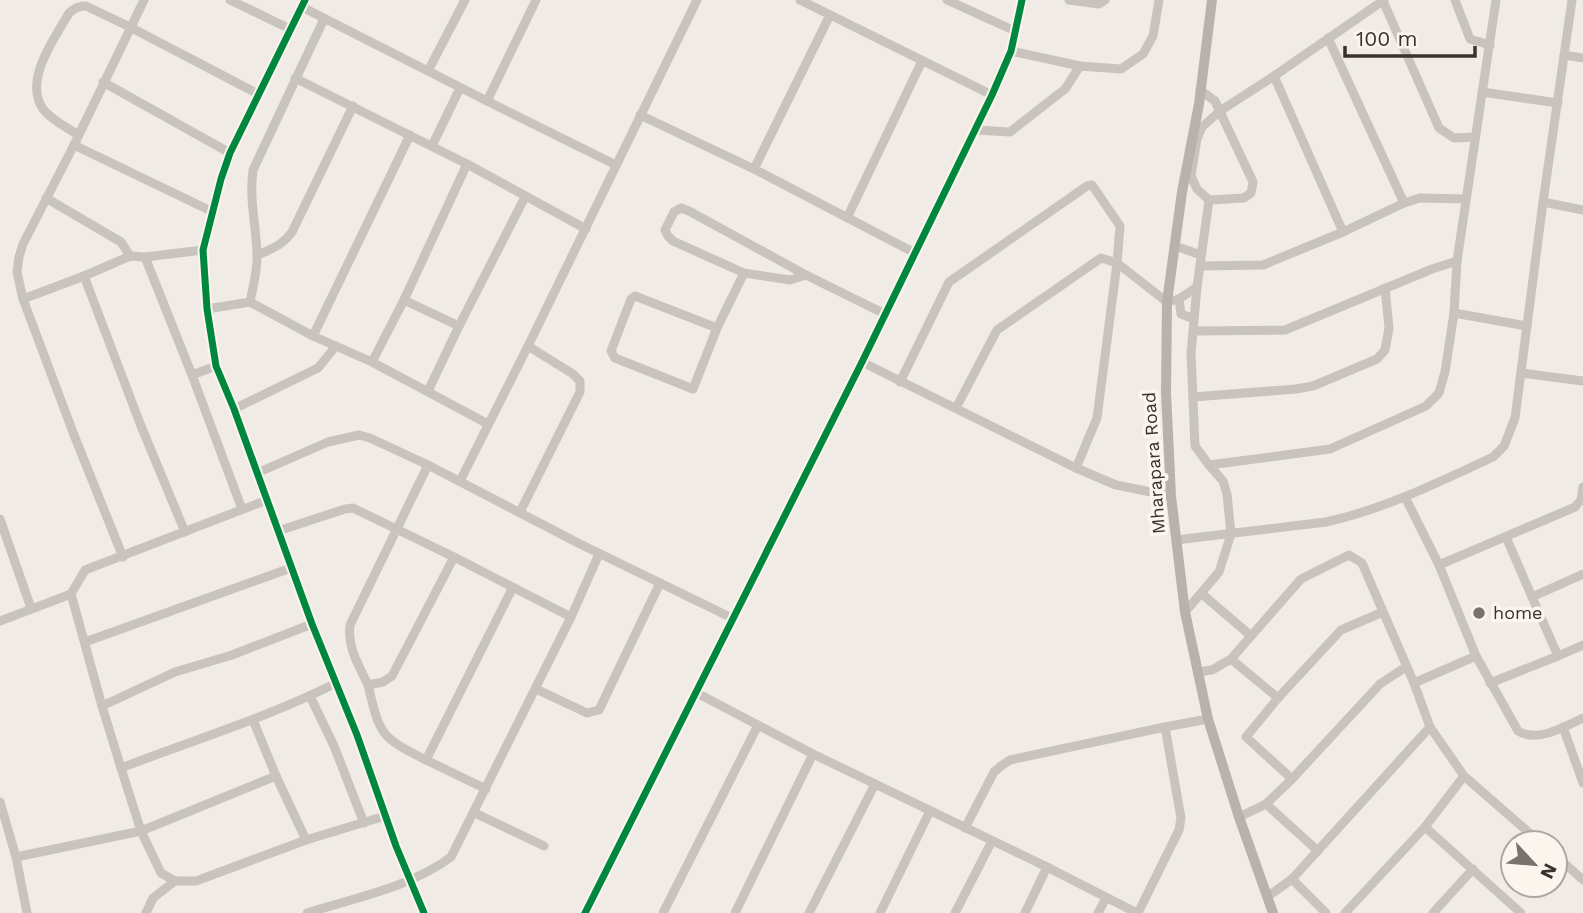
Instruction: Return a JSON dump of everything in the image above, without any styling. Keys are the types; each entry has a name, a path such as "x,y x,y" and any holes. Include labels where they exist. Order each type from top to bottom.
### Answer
{"main road":[{"name":"Mharapara Road","path":"1212,0 1175,246 1166,393 1171,496 1185,612 1208,719 1273,913"}],"street":[{"path":"123,556 23,299 18,272 23,244 144,0"},
{"path":"230,0 290,29"},
{"path":"428,72 465,0"},
{"path":"487,101 536,0"},
{"path":"460,481 697,0"},
{"path":"800,0 992,95"},
{"path":"947,0 1015,31"},
{"path":"585,913 976,130 1011,51 1022,0"},
{"path":"1069,0 1099,4 1105,0"},
{"path":"1011,51 1080,66 1121,69 1143,54 1153,36 1159,0"},
{"path":"1200,90 1215,101 1220,111 1253,182 1251,193 1244,198 1209,200 1197,189 1191,176 1202,127 1220,111 1383,0 1439,128 1454,138 1475,137"},
{"path":"1455,0 1470,39 1490,45"},
{"path":"1209,465 1330,449 1426,406 1439,393 1454,313 1466,199 1496,0"},
{"path":"1176,540 1347,518 1405,497 1493,457 1504,446 1514,418 1521,373 1572,0"},
{"path":"424,913 216,366 207,309 203,250 221,179 230,153 303,4 324,19 616,165"},
{"path":"78,135 48,115 41,107 37,81 39,67 74,8 86,6 258,94"},
{"path":"754,169 830,15"},
{"path":"250,302 257,255 251,196 253,170 324,19"},
{"path":"1328,38 1404,203"},
{"path":"1564,55 1583,58"},
{"path":"847,218 922,61"},
{"path":"976,130 1010,132 1065,89 1080,66"},
{"path":"1274,76 1343,232"},
{"path":"295,78 467,164 586,229"},
{"path":"103,82 230,153"},
{"path":"432,146 460,88"},
{"path":"1482,92 1558,103"},
{"path":"257,255 279,245 292,232 353,106"},
{"path":"640,115 754,169 915,253"},
{"path":"313,335 410,135"},
{"path":"74,145 213,212"},
{"path":"372,362 467,164"},
{"path":"900,382 949,282 1092,185 1119,226 1117,263 1097,418 1076,468"},
{"path":"428,391 525,197"},
{"path":"46,198 121,242 130,256"},
{"path":"1200,266 1264,265 1404,203 1420,198 1466,199"},
{"path":"1185,612 1219,572 1231,534 1223,481 1195,446 1191,354 1209,200"},
{"path":"1543,202 1583,210"},
{"path":"806,275 790,280 744,273 673,241 665,230 674,212 681,208 689,211 806,275 885,314"},
{"path":"1175,246 1201,255"},
{"path":"23,299 130,256 145,257 203,250"},
{"path":"145,257 242,509"},
{"path":"956,408 997,330 1101,258 1117,263 1173,300 1181,314 1194,319"},
{"path":"1193,331 1285,330 1458,261"},
{"path":"717,328 635,296 631,299 611,351 615,358 693,389 717,328 744,273"},
{"path":"84,276 185,532"},
{"path":"1173,300 1197,286"},
{"path":"1193,397 1313,386 1377,359 1385,350 1389,328 1385,288"},
{"path":"404,300 459,326"},
{"path":"207,309 250,302 372,362 488,424"},
{"path":"1454,313 1527,326"},
{"path":"234,409 318,368 335,346"},
{"path":"520,512 580,392 580,381 573,374 528,346"},
{"path":"862,362 1076,468 1116,485 1171,496"},
{"path":"192,374 216,366"},
{"path":"1521,373 1583,381"},
{"path":"257,473 328,442 359,435 370,438 732,618"},
{"path":"428,465 350,625 351,649 368,685 377,722 385,735 401,748 486,789"},
{"path":"1439,565 1575,507 1581,500 1583,487"},
{"path":"1405,497 1439,565 1476,656 1518,731 1526,736 1535,736 1583,718"},
{"path":"0,621 71,594 85,570 267,499"},
{"path":"278,531 350,508 571,617"},
{"path":"0,519 31,608"},
{"path":"1506,537 1558,656"},
{"path":"307,913 411,880 452,857 571,617 599,554"},
{"path":"1198,672 1212,670 1231,659 1301,579 1349,555 1363,563 1430,727 1464,776 1525,829"},
{"path":"368,685 383,682 392,676 454,557"},
{"path":"85,642 291,568"},
{"path":"1532,597 1583,574"},
{"path":"536,689 587,713 599,710 660,583"},
{"path":"426,760 513,587"},
{"path":"71,594 141,831 161,873 174,881 195,881 306,840 385,816"},
{"path":"1202,594 1250,635"},
{"path":"1292,779 1246,737 1341,629 1383,612"},
{"path":"102,706 175,672 232,655 312,624"},
{"path":"1490,683 1583,645"},
{"path":"1414,683 1476,656"},
{"path":"1231,659 1278,698"},
{"path":"1239,817 1266,804 1380,684 1406,667"},
{"path":"121,768 253,720 336,683"},
{"path":"695,692 813,754 1137,913 1179,830 1181,818 1165,727"},
{"path":"310,696 334,746 364,823"},
{"path":"965,828 994,772 1010,760 1208,719"},
{"path":"253,720 306,840"},
{"path":"663,913 758,725"},
{"path":"1267,897 1292,879 1430,727"},
{"path":"1563,727 1583,783"},
{"path":"735,913 813,754"},
{"path":"16,857 141,831 276,776"},
{"path":"1345,913 1425,827 1464,776"},
{"path":"809,913 874,783"},
{"path":"0,802 16,857 27,913"},
{"path":"1266,804 1318,851"},
{"path":"880,913 930,811"},
{"path":"475,813 544,846"},
{"path":"1425,827 1519,913"},
{"path":"955,913 992,841"},
{"path":"1025,913 1047,867"},
{"path":"1569,868 1583,880"},
{"path":"1433,913 1473,869"},
{"path":"1292,879 1326,913"},
{"path":"146,913 153,898 174,881"},
{"path":"1098,913 1106,898"}],"cycle path":[{"path":"305,0 230,153 221,179 203,250 207,309 216,366 312,624 357,735 396,846 424,913"},
{"path":"585,913 862,362 992,95 1011,51 1022,0"}],"place":[{"name":"home","path":"1479,613"}]}
